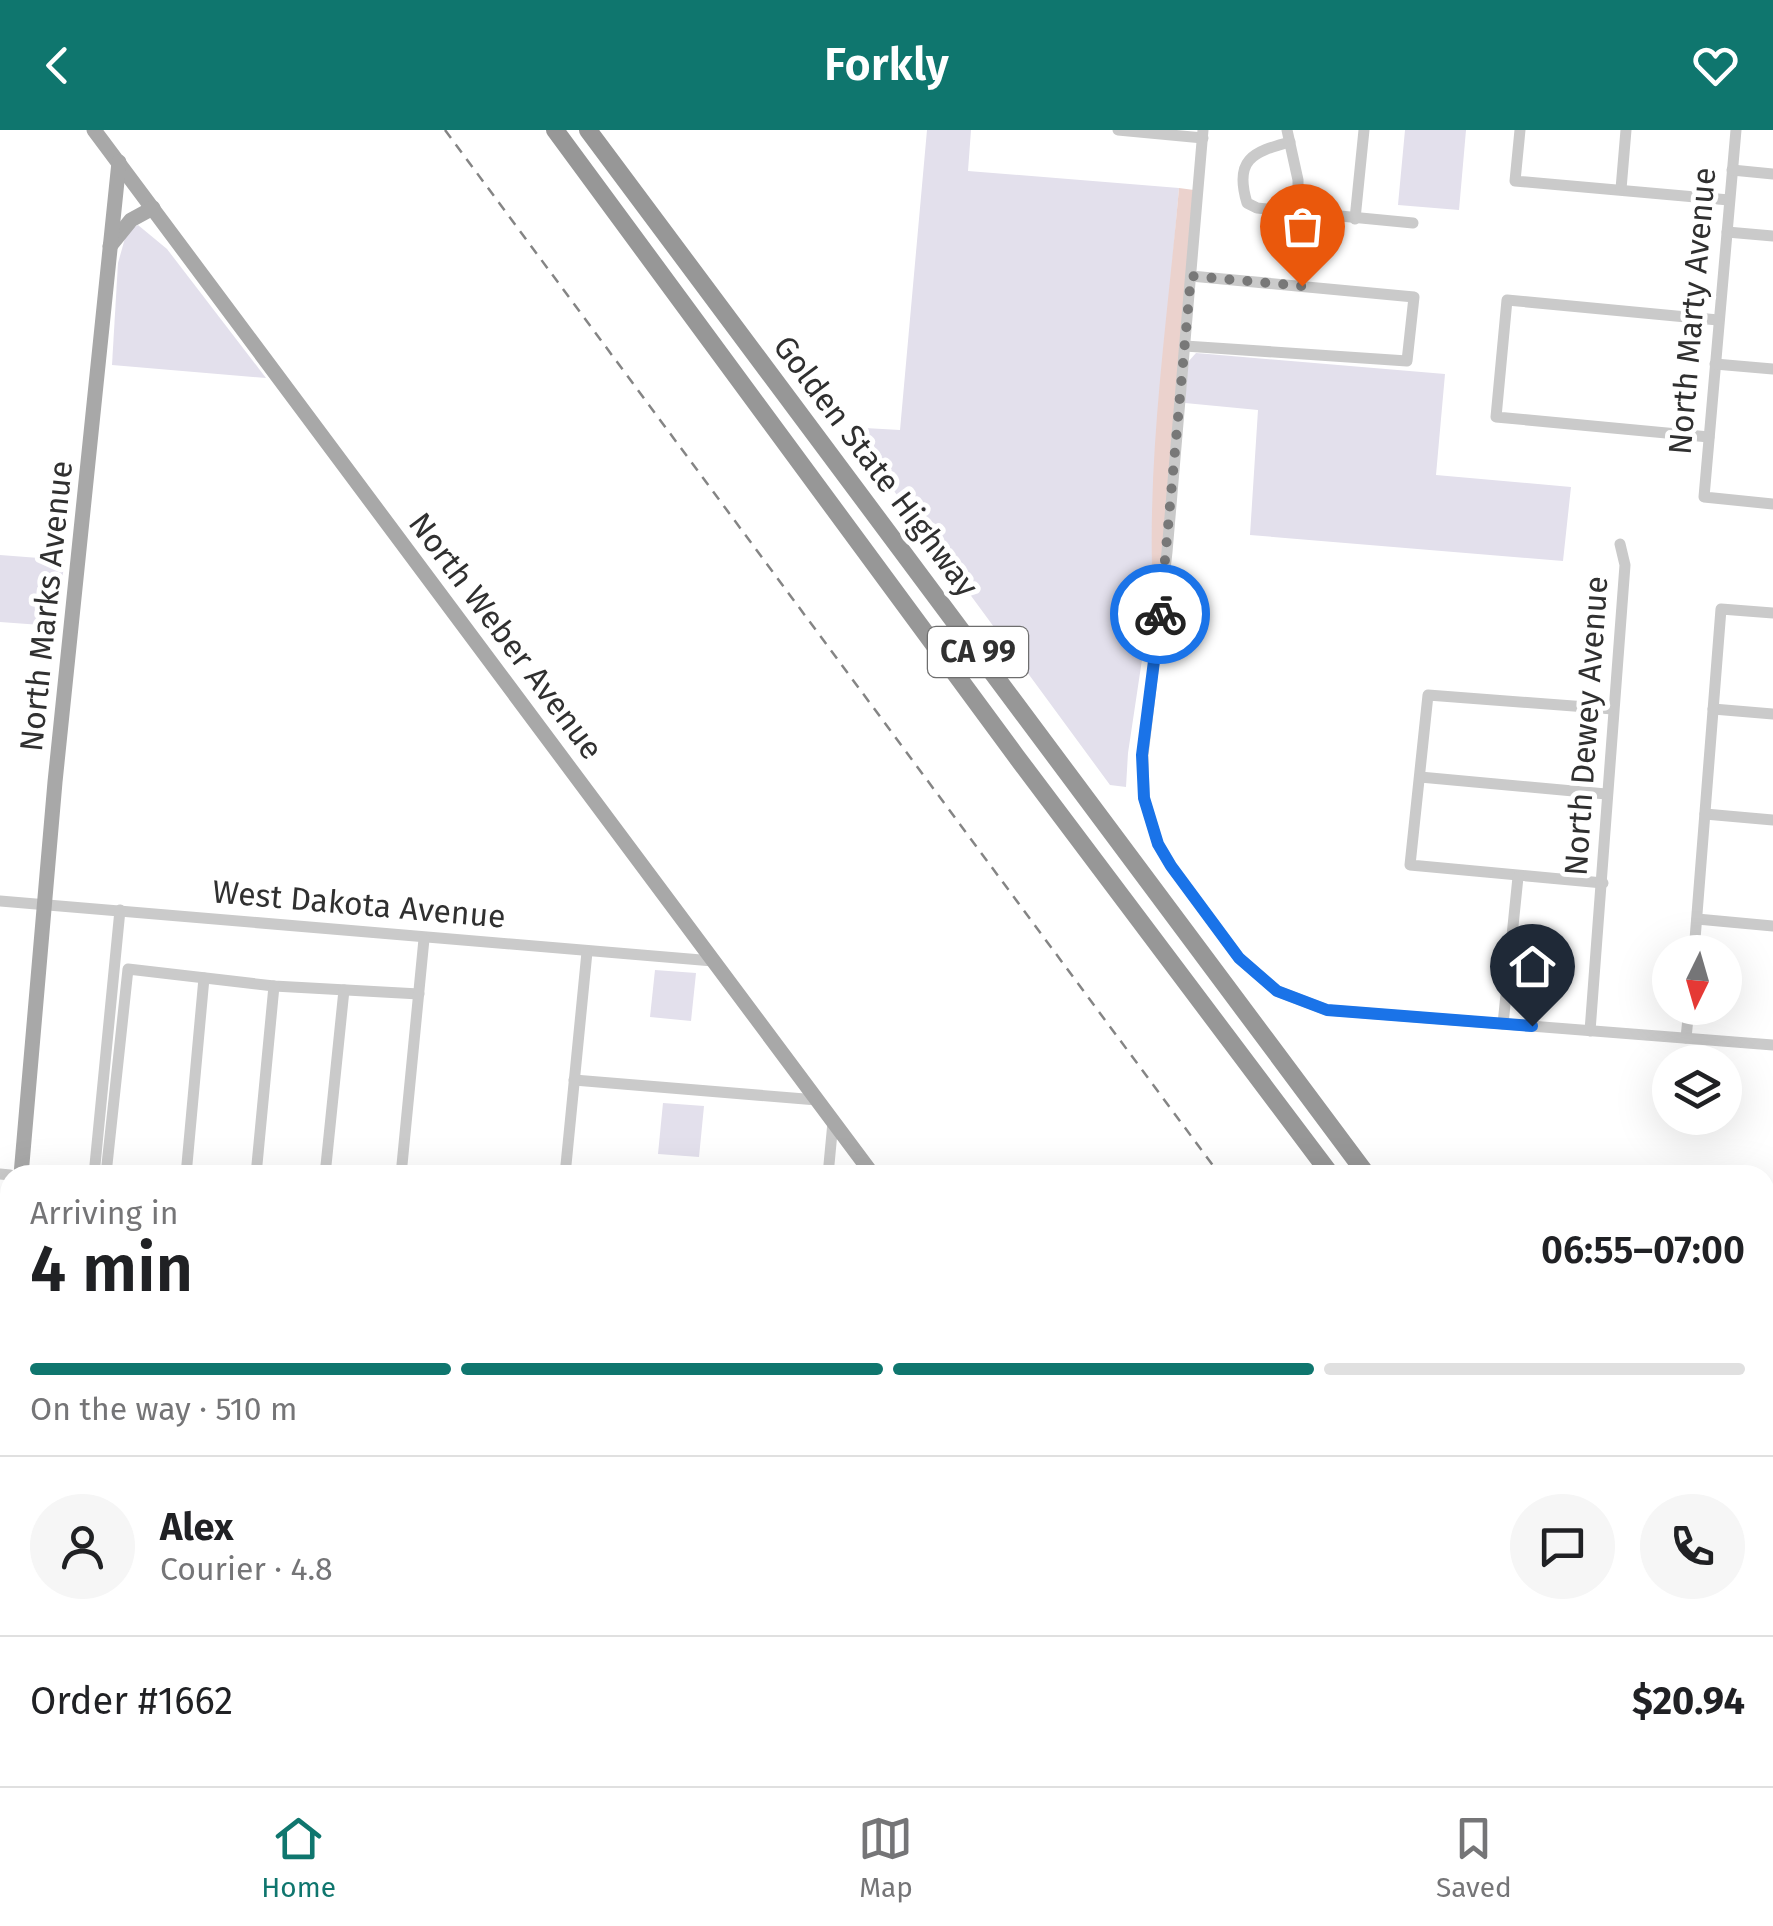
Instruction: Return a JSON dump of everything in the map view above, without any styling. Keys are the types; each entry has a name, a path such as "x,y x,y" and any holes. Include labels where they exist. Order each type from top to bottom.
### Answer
{"highway":[{"name":"Golden State Highway","path":"555,130 1322,1165"},
{"name":"Golden State Highway","path":"588,130 1360,1165"}],"main road":[{"name":"North Weber Avenue","path":"94,130 865,1165"},
{"name":"North Marks Avenue","path":"23,1165 119,162"},
{"path":"110,246 131,220 153,208"}],"street":[{"path":"1119,130 1203,134 1186,346 1142,773 1144,798 1158,844 1198,903 1258,977 1304,1004 1327,1010 1773,1045"},
{"path":"1355,218 1364,130"},
{"path":"1520,130 1515,181 1728,200"},
{"path":"1621,190 1626,130"},
{"name":"North Marty Avenue","path":"1736,130 1704,497 1773,504"},
{"path":"1298,210 1298,180 1288,136 1249,159 1242,172 1247,203 1257,208 1413,223"},
{"path":"1732,170 1773,174"},
{"path":"1727,232 1773,236"},
{"path":"1186,346 1407,361 1414,297 1191,276"},
{"path":"1709,437 1496,417 1507,300 1718,320"},
{"path":"1715,364 1773,370"},
{"name":"North Dewey Avenue","path":"1590,1031 1625,564 1620,544"},
{"path":"1696,935 1721,609 1773,613"},
{"path":"1603,883 1410,865 1428,694 1613,709"},
{"path":"1713,709 1773,714"},
{"path":"1420,777 1606,794"},
{"path":"1705,814 1773,820"},
{"path":"1503,1024 1518,876"},
{"name":"West Dakota Avenue","path":"0,901 714,961"},
{"path":"95,1165 120,910"},
{"path":"1698,919 1773,926"},
{"path":"402,1165 424,939"},
{"path":"565,1165 587,952"},
{"path":"107,1165 128,969 274,986 419,994"},
{"path":"187,1165 204,978"},
{"path":"257,1165 274,986"},
{"path":"326,1165 344,990"},
{"path":"1686,1038 1687,1025"},
{"path":"574,1080 817,1100"},
{"path":"829,1165 833,1122"}],"shaded area":[{"path":"927,130 971,130 968,171 1179,188 1156,452 1152,593 1126,787 1110,785 847,427 900,430"},
{"path":"1405,130 1466,130 1459,210 1398,205"},
{"path":"1179,188 1194,190 1161,568 1152,567 1153,472"},
{"path":"138,225 167,249 266,378 112,365 118,263 127,231"},
{"path":"1196,353 1445,374 1436,475 1571,487 1563,561 1250,535 1258,410 1185,403 1188,362"},
{"path":"0,555 65,560 55,626 0,622"},
{"path":"655,970 696,973 691,1021 650,1017"},
{"path":"663,1103 704,1106 699,1157 658,1154"}],"railway":[{"path":"445,130 1213,1165"}],"way so far":[{"path":"1160,614 1191,276 1302,286"}],"route":[{"path":"1160,614 1142,755 1144,798 1150,824 1171,866 1239,958 1277,991 1327,1010 1532,1026"}]}
